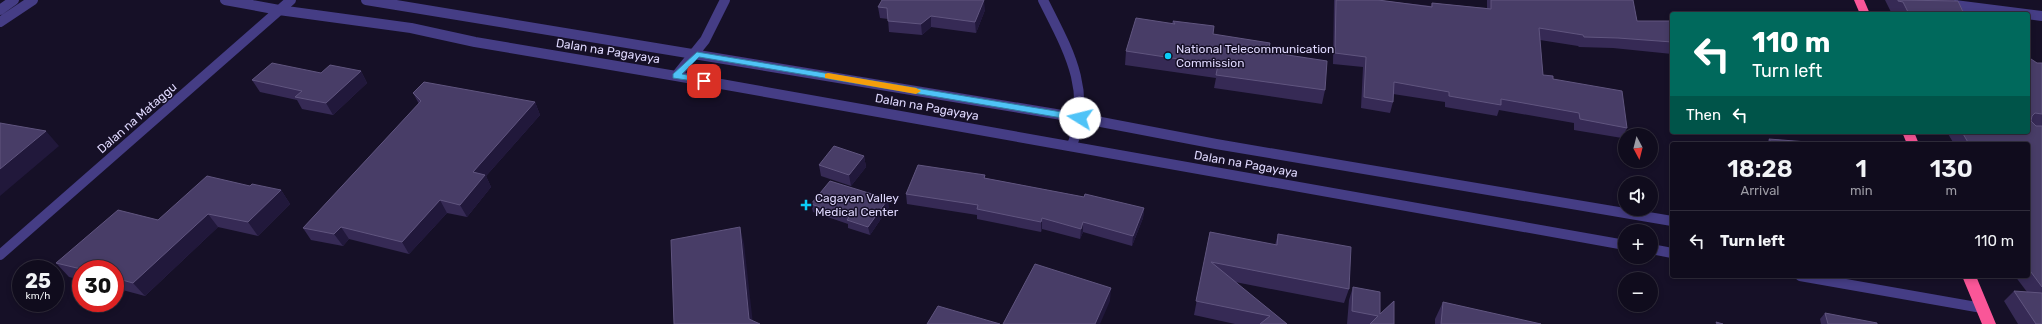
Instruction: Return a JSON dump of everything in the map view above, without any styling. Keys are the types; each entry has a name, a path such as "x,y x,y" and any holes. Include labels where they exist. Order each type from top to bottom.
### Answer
{"highway":[{"path":"1860,0 1864,12"},
{"path":"1970,278 1989,324"}],"street":[{"path":"0,10 14,0"},
{"path":"0,22 33,0"},
{"name":"Dalan na Pagayaya","path":"225,0 279,10 411,28 475,42 676,76 1618,243"},
{"name":"Dalan na Mataggu","path":"0,255 291,0"},
{"name":"Dalan na Pagayaya","path":"366,0 1080,118 1216,144 1670,221"},
{"path":"676,76 697,54 714,25 726,0"},
{"path":"1043,0 1074,68 1080,92 1080,118 1072,146"},
{"path":"1936,3 2009,12"},
{"path":"2030,15 2042,16"},
{"path":"1658,250 1670,253"},
{"path":"1811,278 1982,308"}],"building":[{"path":"882,0 984,0 975,22 931,16 921,24 888,21 887,8 878,7"},
{"path":"1336,0 1378,0 1432,7 1432,3 1491,9 1491,0 1633,0 1637,21 1670,21 1670,42 1584,37 1583,35 1539,28 1543,75 1553,76 1553,79 1622,91 1627,128 1580,119 1579,113 1501,99 1501,105 1449,96 1449,92 1394,82 1393,102 1364,97 1366,57 1335,53"},
{"path":"1898,1 1958,1 1963,12 1908,12 1903,2"},
{"path":"1136,18 1175,24 1173,21 1214,26 1213,34 1270,43 1268,52 1327,61 1325,90 1216,75 1218,65 1126,51"},
{"path":"2030,59 2037,63 2042,63 2042,114 2035,113 2032,116 2031,121 2036,126 2042,126 2042,287 2030,271 2030,142 1968,142 1963,134 2030,134"},
{"path":"272,63 321,73 330,65 361,71 326,103 295,97 302,91 252,80"},
{"path":"424,82 535,102 473,172 485,175 460,205 440,200 402,242 341,227 334,234 303,228 421,101 413,93"},
{"path":"0,123 46,131 0,169"},
{"path":"1769,139 1807,142 1771,142"},
{"path":"834,146 864,156 849,175 819,165"},
{"path":"918,165 985,175 984,178 1084,197 1085,194 1144,208 1133,236 1083,222 1081,229 1042,218 1041,222 977,209 978,205 906,194"},
{"path":"207,176 250,186 252,184 281,190 248,222 208,214 133,283 124,280 124,260 72,260 72,267 64,265 64,260 60,260 118,210 158,220"},
{"path":"830,181 888,199 868,227 847,220 849,217 811,204"},
{"path":"740,227 749,319 760,324 674,324 671,240"},
{"path":"1210,232 1277,245 1278,234 1351,247 1349,289 1211,262 1287,324 1260,324 1270,316 1196,301"},
{"path":"1035,264 1111,288 1095,324 1003,324"},
{"path":"1353,287 1380,292 1380,314 1394,301 1394,324 1370,324 1378,316 1352,311"},
{"path":"2014,291 2042,293 2042,324 2036,324"},
{"path":"1443,302 1541,324 1441,324"},
{"path":"938,306 1000,324 927,324"},
{"path":"1825,313 1877,323 1877,324 1828,324"}],"slow traffic":[{"path":"828,76 916,91"}],"place":[{"name":"National Telecommunication Commission","path":"1168,56"},
{"name":"Cagayan Valley Medical Center","path":"806,205"}],"route":[{"path":"704,81 676,76 697,54 1080,118"}]}
